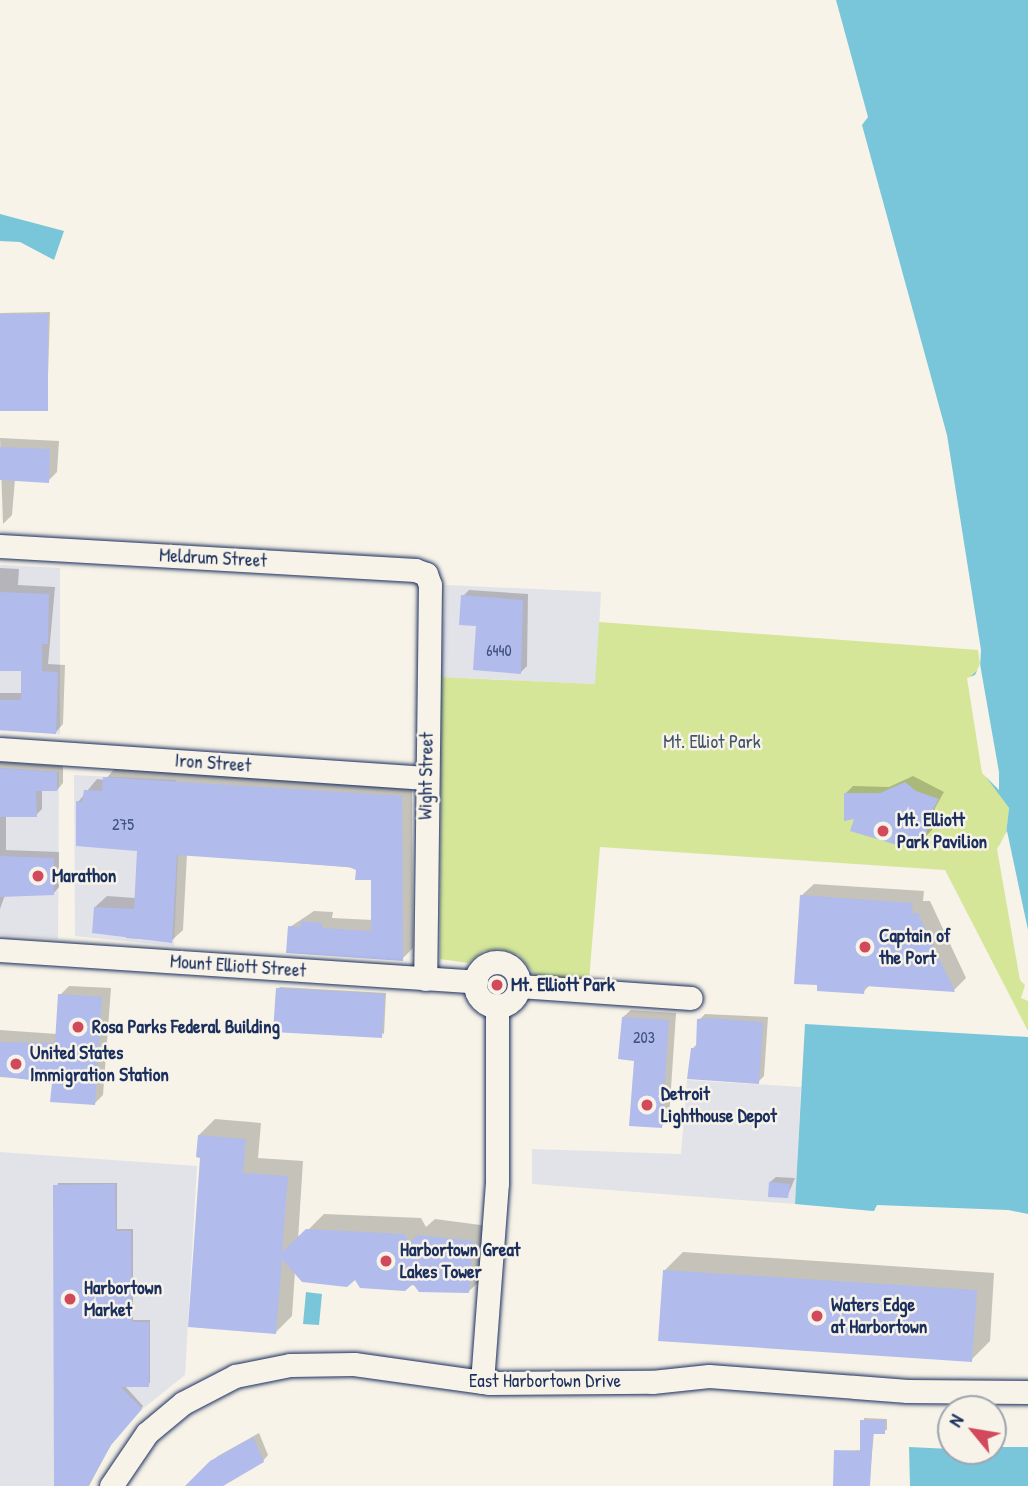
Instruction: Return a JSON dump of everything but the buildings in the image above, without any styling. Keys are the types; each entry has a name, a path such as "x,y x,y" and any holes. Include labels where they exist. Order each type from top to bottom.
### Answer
{"street":[{"name":"Meldrum Street","path":"0,545 415,570 426,574"},
{"name":"Wight Street","path":"425,979 430,585 426,574"},
{"name":"Iron Street","path":"0,749 426,778"},
{"name":"Mount Elliott Street","path":"0,950 476,982"},
{"path":"499,962 516,973 519,986 509,1002 497,1005 481,998 476,982 486,965 499,962"},
{"path":"519,986 691,998"},
{"path":"482,1382 498,1183 497,1005"},
{"name":"East Harbortown Drive","path":"111,1486 135,1448 163,1417 235,1376 290,1365 334,1363 482,1382 652,1382 709,1376 907,1391 1027,1392"}],"shaded area":[{"path":"0,565 60,568 60,734 0,731"},
{"path":"446,585 601,592 596,684 441,677"},
{"path":"0,768 59,772 58,939 0,935"},
{"path":"74,775 176,780 171,855 178,855 174,946 75,936"},
{"path":"687,1080 801,1087 795,1204 532,1184 532,1149 681,1154"},
{"name":"Harbortown Market","path":"0,1152 197,1166 185,1375 140,1411 103,1455 88,1486 0,1486"}],"green space":[{"name":"Mt. Elliot Park","path":"599,622 978,650 980,664 975,675 986,776 1009,808 1006,834 1028,998 1028,1031 945,870 600,847 589,981 535,975 519,955 501,949 483,951 468,963 440,959 441,677 595,684"}],"water":[{"path":"836,0 1028,0 1028,998 999,845 1006,834 1009,808 986,777 970,677 980,668 981,650 947,435 862,125 868,117"},
{"path":"0,214 64,231 54,260 20,242 0,241"},
{"path":"805,1024 1028,1037 1028,1225 795,1204"},
{"path":"306,1292 322,1294 319,1325 303,1324"},
{"path":"909,1447 937,1448 937,1465 1007,1465 1007,1447 1028,1447 1028,1486 910,1486"}],"pier":[{"path":"980,664 999,772 999,790 982,773 967,678 975,675"},
{"path":"1007,831 1028,930 1028,1001 1021,998 1025,985 1020,980 997,849"},
{"path":"877,1205 1008,1210 1028,1214 1028,1229 871,1217"}],"place":[{"name":"Mt. Elliott Park Pavilion","path":"883,831"},
{"name":"Marathon","path":"38,876"},
{"name":"Captain of the Port","path":"865,947"},
{"name":"Mt. Elliott Park","path":"497,985"},
{"name":"Rosa Parks Federal Building","path":"78,1027"},
{"name":"United States Immigration Station","path":"16,1064"},
{"name":"Detroit Lighthouse Depot","path":"647,1105"},
{"name":"Harbortown Great Lakes Tower","path":"386,1261"},
{"name":"Harbortown Market","path":"70,1299"},
{"name":"Waters Edge at Harbortown","path":"817,1316"}]}
